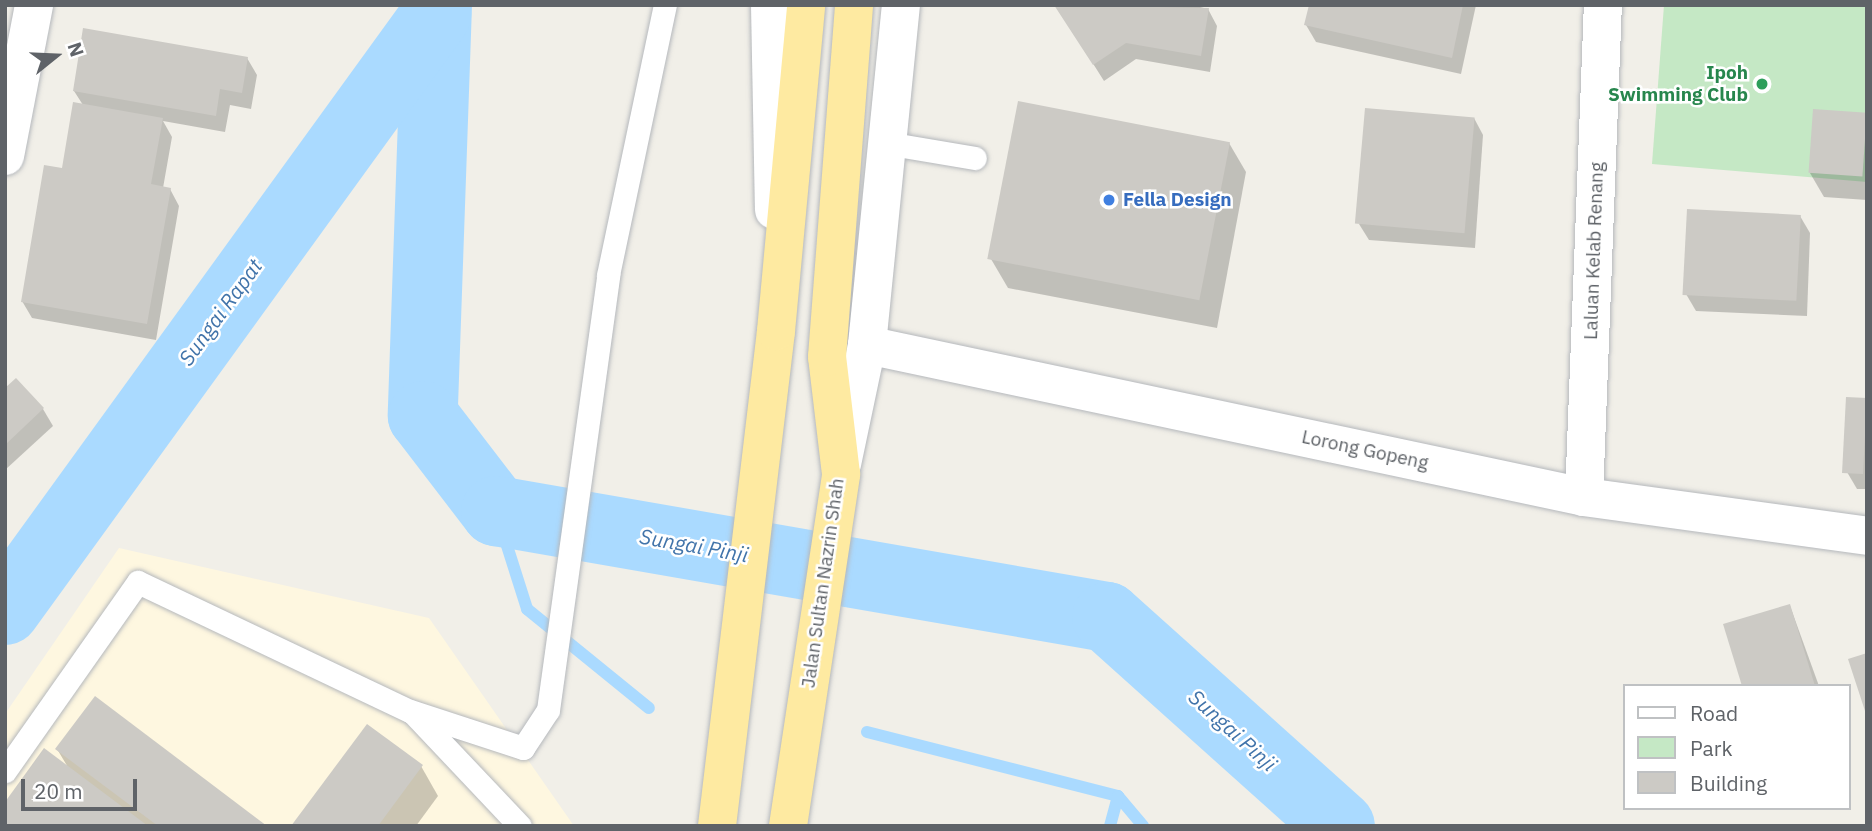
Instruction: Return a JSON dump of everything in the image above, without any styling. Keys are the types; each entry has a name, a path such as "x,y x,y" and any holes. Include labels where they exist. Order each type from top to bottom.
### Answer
{"highway":[{"path":"717,826 776,331 806,5"},
{"name":"Jalan Sultan Nazrin Shah","path":"788,826 841,474 827,357 854,5"}],"street":[{"path":"5,156 34,5"},
{"path":"770,5 776,331"},
{"path":"841,474 867,345 901,5"},
{"name":"Laluan Kelab Renang","path":"1584,497 1603,5"},
{"name":"Lorong Gopeng","path":"867,345 1584,497 1867,536"}],"lane":[{"path":"5,771 138,582 410,711 523,748 548,710 608,275 665,5"},
{"path":"886,143 975,158"},
{"path":"410,711 520,826"}],"shaded area":[{"path":"119,548 429,618 574,826 5,826 5,714"}],"green space":[{"name":"Ipoh Swimming Club","path":"1664,5 1867,5 1867,182 1652,164"}],"building":[{"path":"1054,5 1209,8 1201,56 1126,43 1093,65"},
{"path":"1309,5 1463,5 1452,58 1304,25"},
{"path":"83,28 248,57 242,93 220,89 216,116 73,91"},
{"name":"Fella Design","path":"1018,101 1230,142 1199,300 987,259"},
{"path":"73,102 163,118 151,184 171,188 147,324 21,302 44,165 62,168"},
{"path":"1365,108 1475,118 1464,233 1355,224"},
{"path":"1813,109 1867,113 1862,177 1809,173"},
{"path":"1687,209 1801,215 1796,301 1682,295"},
{"path":"16,378 44,408 5,445 5,388"},
{"path":"1846,397 1867,398 1863,474 1842,473"},
{"path":"1790,604 1814,684 1741,684 1723,624"},
{"path":"1867,653 1867,714 1866,714 1848,659"},
{"path":"95,696 267,826 158,826 55,749"},
{"path":"367,724 423,765 378,826 291,826"},
{"path":"44,748 148,826 5,826 5,802"}],"waterway":[{"name":"Sungai Pinji","path":"437,5 423,416 496,511 1107,617 1340,826"},
{"name":"Sungai Rapat","path":"5,610 436,15"},
{"path":"496,511 527,609 649,708"},
{"path":"867,732 1118,796 1143,826"},
{"path":"1110,826 1118,796"}],"place":[{"name":"Ipoh Swimming Club","path":"1762,84"},
{"name":"Fella Design","path":"1109,200"}]}
